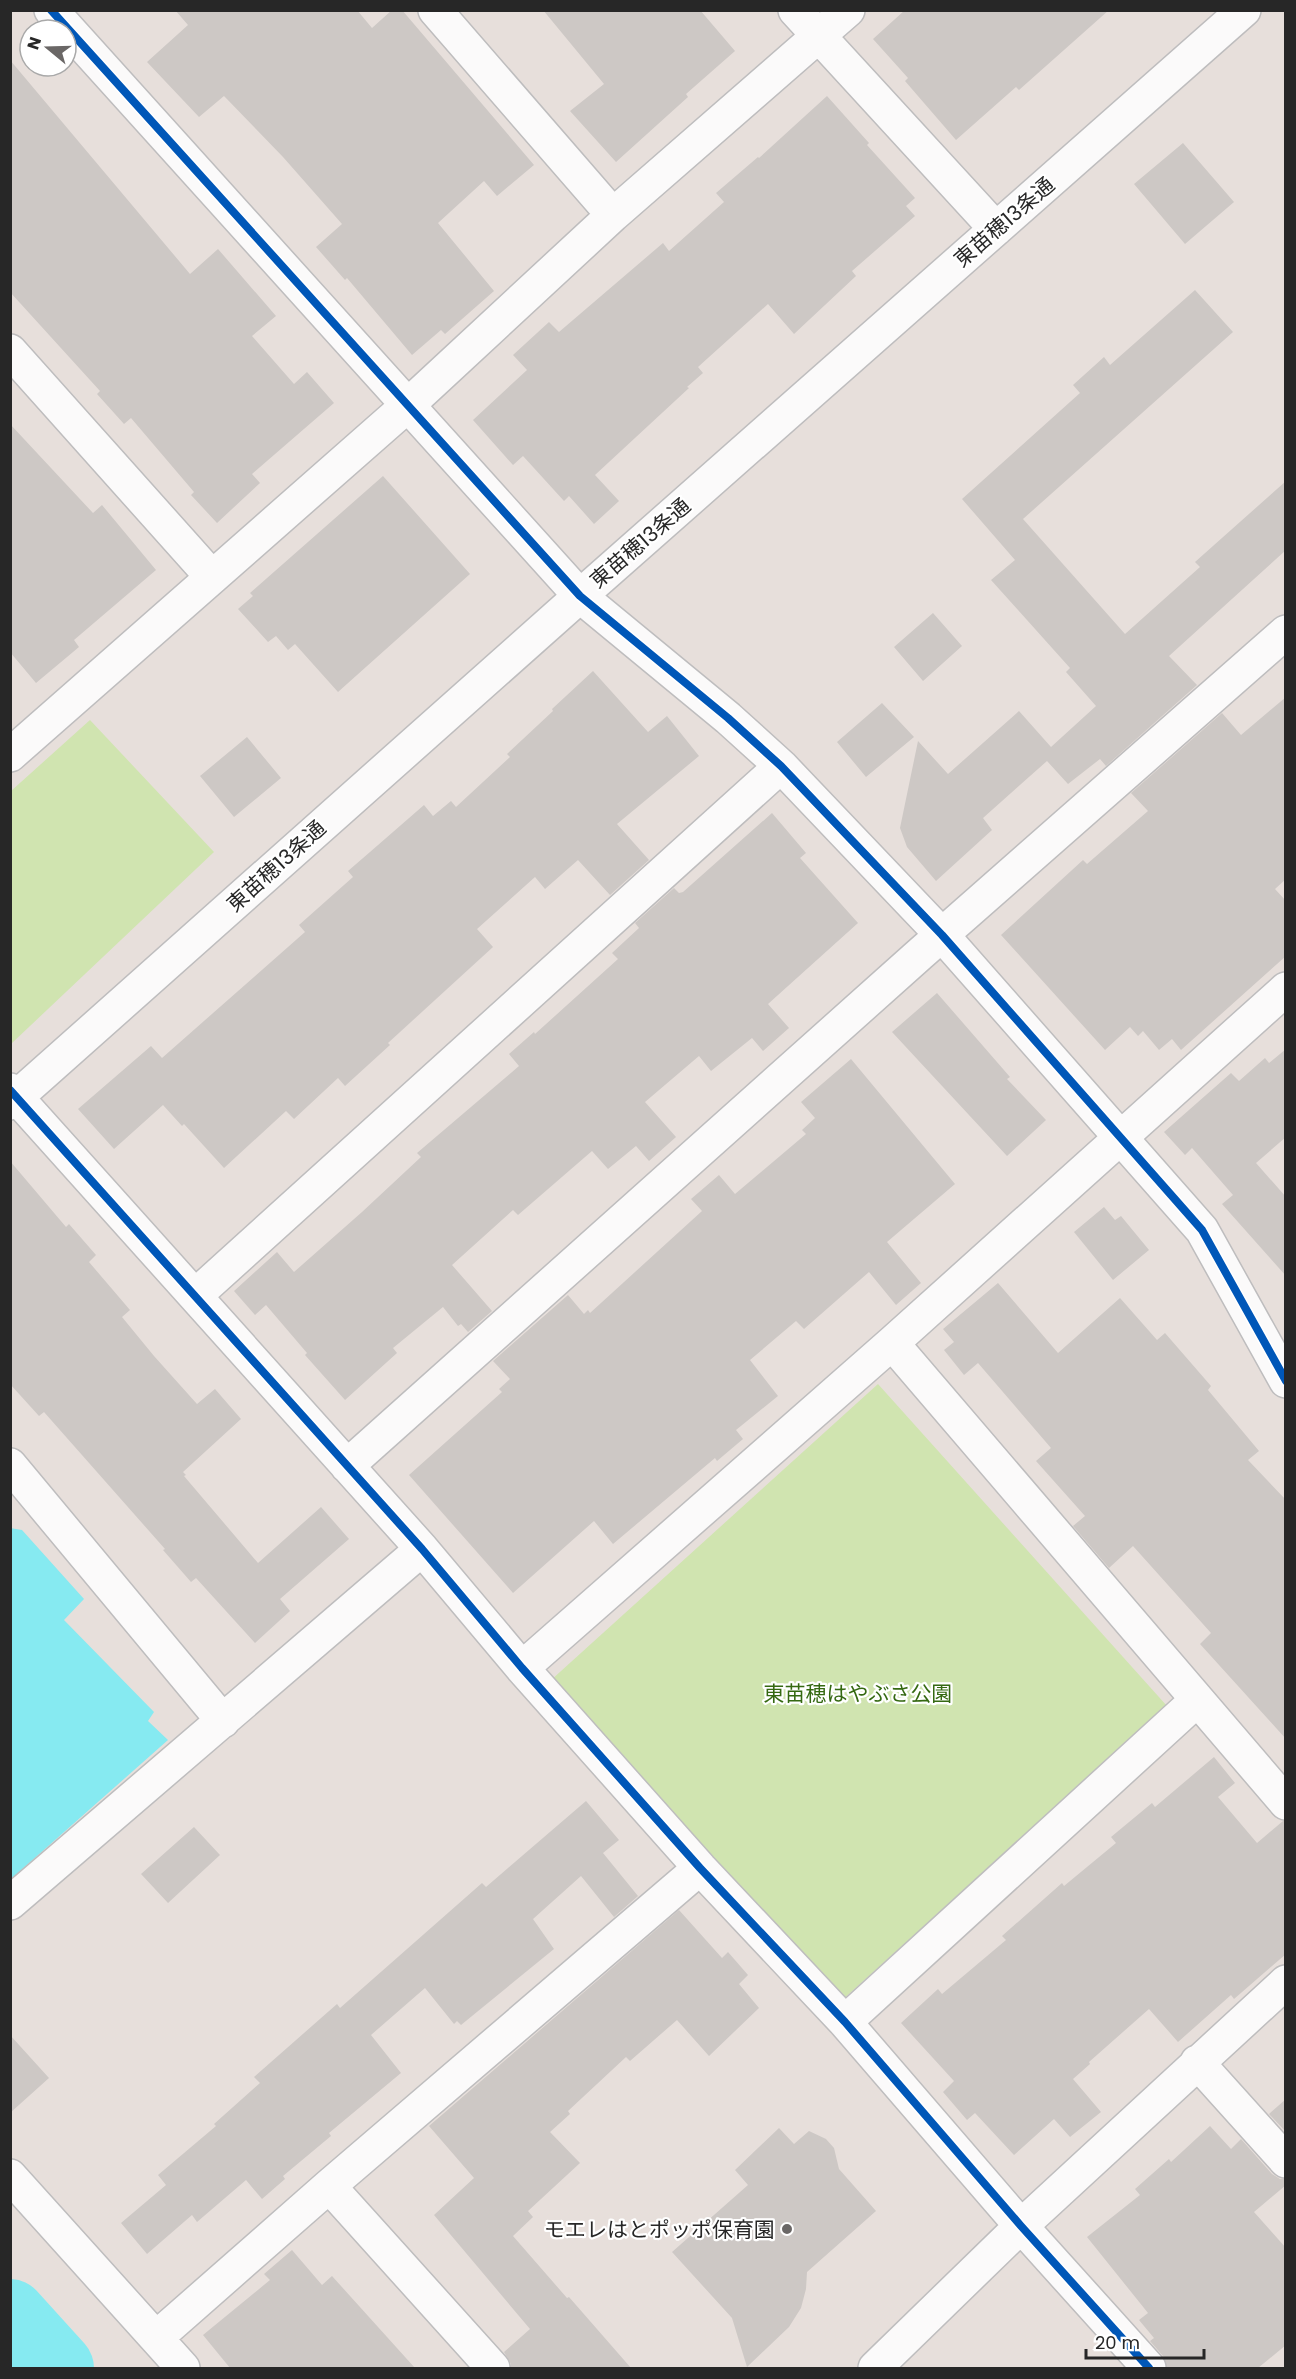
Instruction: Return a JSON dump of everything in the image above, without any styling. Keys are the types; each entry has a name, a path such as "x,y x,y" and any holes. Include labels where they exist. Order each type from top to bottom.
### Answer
{"street":[{"path":"51,10 580,596 728,718 781,766 942,935 1202,1230 1281,1358"},
{"path":"435,10 614,215"},
{"path":"795,10 996,229"},
{"path":"17,737 212,577 408,405 614,215 848,10"},
{"name":"東苗穂13条通","path":"13,1096 1244,10"},
{"path":"10,351 212,577"},
{"path":"347,1466 942,935 1286,632"},
{"path":"196,1295 781,766"},
{"path":"522,1668 892,1343 1286,989"},
{"path":"13,1096 196,1295 422,1549 522,1668 700,1868 845,2022 1149,2368"},
{"path":"892,1343 1286,1803"},
{"path":"10,1465 223,1721"},
{"path":"10,1903 422,1549"},
{"path":"845,2022 1197,1700"},
{"path":"156,2338 329,2186 700,1868"},
{"path":"875,2368 1022,2226 1286,1982"},
{"path":"1197,2062 1286,2161"},
{"path":"10,2176 183,2368"},
{"path":"329,2186 493,2368"}],"green space":[{"path":"90,720 214,852 11,1044 11,791"},
{"name":"東苗穂はやぶさ公園","path":"878,1384 1167,1706 839,2003 550,1681"}],"water":[{"path":"10,1528 22,1530 84,1599 64,1620 154,1712 148,1721 168,1740 11,1879"}],"building":[{"path":"175,10 357,10 372,28 392,10 402,10 534,165 497,196 484,181 438,223 494,291 445,334 441,330 412,355 347,278 345,280 316,247 342,224 283,157 224,96 199,117 147,62 188,25"},
{"path":"543,10 700,10 735,51 686,94 688,97 616,162 570,111 604,84"},
{"path":"905,10 1109,10 1019,90 1016,87 956,140 905,81 908,78 873,39"},
{"path":"10,60 18,70 18,78 25,78 190,274 218,249 276,316 252,336 294,384 307,372 334,403 252,474 260,483 217,523 191,495 194,492 131,418 124,424 97,394 100,391 10,292"},
{"path":"827,96 915,198 906,206 915,216 852,271 856,276 794,334 768,304 698,367 703,373 687,387 689,388 595,475 619,501 594,524 569,496 564,501 523,456 513,465 473,420 527,370 513,355 549,322 559,332 663,243 669,251 724,202 716,193 759,158"},
{"path":"1183,143 1234,202 1185,244 1134,184"},
{"path":"1195,290 1233,332 1023,519 1125,634 1200,567 1195,562 1286,481 1286,550 1169,656 1197,685 1106,766 1100,759 1068,784 1047,761 983,818 992,830 936,881 907,847 900,828 918,741 948,774 1019,711 1051,747 1096,706 1066,672 1070,668 991,580 1015,560 962,499 1080,393 1073,385 1104,357 1110,365"},
{"path":"10,424 93,513 102,505 156,570 74,640 79,647 36,683 10,652"},
{"path":"383,476 470,574 338,692 295,644 288,650 276,636 268,642 238,609 253,596 250,593"},
{"path":"933,613 962,646 923,681 894,647"},
{"path":"593,671 648,732 667,716 699,756 617,824 649,860 610,895 578,860 545,889 535,877 477,929 493,947 388,1043 390,1045 345,1086 338,1078 294,1119 286,1111 224,1168 184,1124 182,1126 163,1105 114,1149 78,1109 151,1046 162,1058 305,932 299,925 353,877 348,871 424,805 433,816 451,801 456,807 510,757 507,754"},
{"path":"1286,697 1286,879 1275,889 1286,901 1286,956 1181,1050 1172,1039 1159,1050 1143,1031 1138,1036 1130,1027 1105,1050 1001,935 1083,860 1087,864 1148,811 1131,793 1222,713 1241,735"},
{"path":"882,703 914,737 866,777 837,742"},
{"path":"247,737 281,778 234,817 200,776"},
{"path":"772,813 806,853 800,858 858,923 768,1004 789,1028 763,1051 752,1038 711,1071 699,1056 645,1102 676,1137 649,1161 636,1146 608,1169 592,1151 518,1215 513,1210 452,1265 492,1311 468,1332 461,1324 458,1326 443,1307 393,1348 397,1353 345,1400 305,1355 307,1353 266,1305 255,1315 234,1291 277,1252 294,1272 362,1212 421,1157 417,1153 519,1066 509,1054 534,1032 535,1034 618,959 612,953 639,928 635,923 674,888 679,893 683,892"},
{"path":"937,993 1010,1077 1007,1079 1046,1120 1007,1156 892,1032"},
{"path":"1286,1049 1286,1137 1256,1163 1286,1197 1286,1276 1222,1204 1233,1195 1192,1148 1185,1155 1164,1132 1231,1073 1239,1081 1265,1058 1269,1063"},
{"path":"851,1059 955,1184 887,1242 921,1283 896,1305 869,1272 804,1329 796,1321 750,1360 778,1396 736,1430 743,1439 717,1461 715,1458 613,1544 594,1521 513,1593 409,1475 502,1392 499,1389 510,1379 493,1361 568,1295 584,1314 588,1310 590,1313 702,1211 691,1199 719,1175 735,1194 806,1134 802,1130 815,1118 801,1102"},
{"path":"10,1161 66,1227 69,1224 96,1255 89,1262 130,1310 122,1317 154,1356 197,1404 215,1389 241,1419 183,1472 258,1563 321,1507 349,1539 280,1599 290,1611 255,1643 196,1578 191,1582 163,1550 165,1549 44,1412 39,1416 10,1384"},
{"path":"1104,1207 1115,1220 1121,1216 1149,1250 1113,1280 1074,1232"},
{"path":"998,1283 1058,1353 1120,1298 1157,1340 1165,1333 1211,1386 1208,1390 1259,1451 1248,1460 1286,1500 1286,1739 1200,1644 1211,1633 1133,1546 1109,1568 1073,1526 1085,1516 1036,1461 1051,1448 978,1363 964,1375 944,1350 954,1342 943,1329"},
{"path":"1214,1757 1235,1783 1218,1797 1257,1843 1283,1821 1286,1821 1286,1954 1234,1999 1231,1995 1178,2042 1149,2009 1073,2079 1101,2112 1070,2137 1054,2119 1014,2155 975,2113 967,2120 943,2092 954,2081 901,2023 938,1989 942,1994 1006,1940 1002,1936 1062,1883 1064,1886 1116,1843 1111,1837 1152,1803 1155,1807"},
{"path":"586,1801 619,1840 603,1853 638,1896 614,1917 581,1876 533,1919 554,1949 461,2025 457,2021 454,2024 425,1988 371,2035 401,2073 329,2133 331,2136 283,2176 285,2179 262,2199 246,2180 197,2222 192,2215 147,2254 121,2223 166,2185 158,2175 216,2126 214,2124 260,2083 254,2077 337,2004 340,2008 482,1883 486,1887"},
{"path":"194,1827 220,1855 168,1903 141,1874"},
{"path":"679,1910 722,1958 728,1952 748,1975 739,1984 759,2008 709,2056 677,2020 630,2061 626,2057 568,2111 570,2114 550,2132 580,2163 528,2211 533,2217 513,2236 631,2368 511,2368 504,2352 530,2329 434,2215 474,2178 429,2126"},
{"path":"10,2035 49,2078 10,2113"},
{"path":"1286,2099 1286,2132 1269,2114"},
{"path":"1210,2126 1231,2149 1241,2139 1272,2174 1280,2179 1286,2179 1286,2185 1254,2212 1286,2248 1286,2345 1258,2368 1167,2368 1163,2356 1150,2341 1154,2338 1139,2320 1148,2313 1087,2237 1140,2195 1135,2189 1169,2159 1171,2162"},
{"path":"779,2128 794,2144 809,2131 826,2139 834,2148 839,2169 876,2211 807,2272 806,2289 801,2308 789,2327 747,2367 732,2318 672,2252 748,2185 735,2170"},
{"path":"292,2250 322,2285 332,2276 415,2368 230,2368 203,2335 270,2280 264,2274"}],"waterway":[{"path":"10,2315 58,2368"}],"cycle path":[{"path":"51,10 580,596 728,718 781,766 942,935 1202,1230 1286,1381"},
{"path":"10,1090 422,1549 522,1668 700,1868 845,2022 1021,2226 1149,2368"}],"place":[{"name":"モエレはとポッポ保育園","path":"787,2229"}]}
